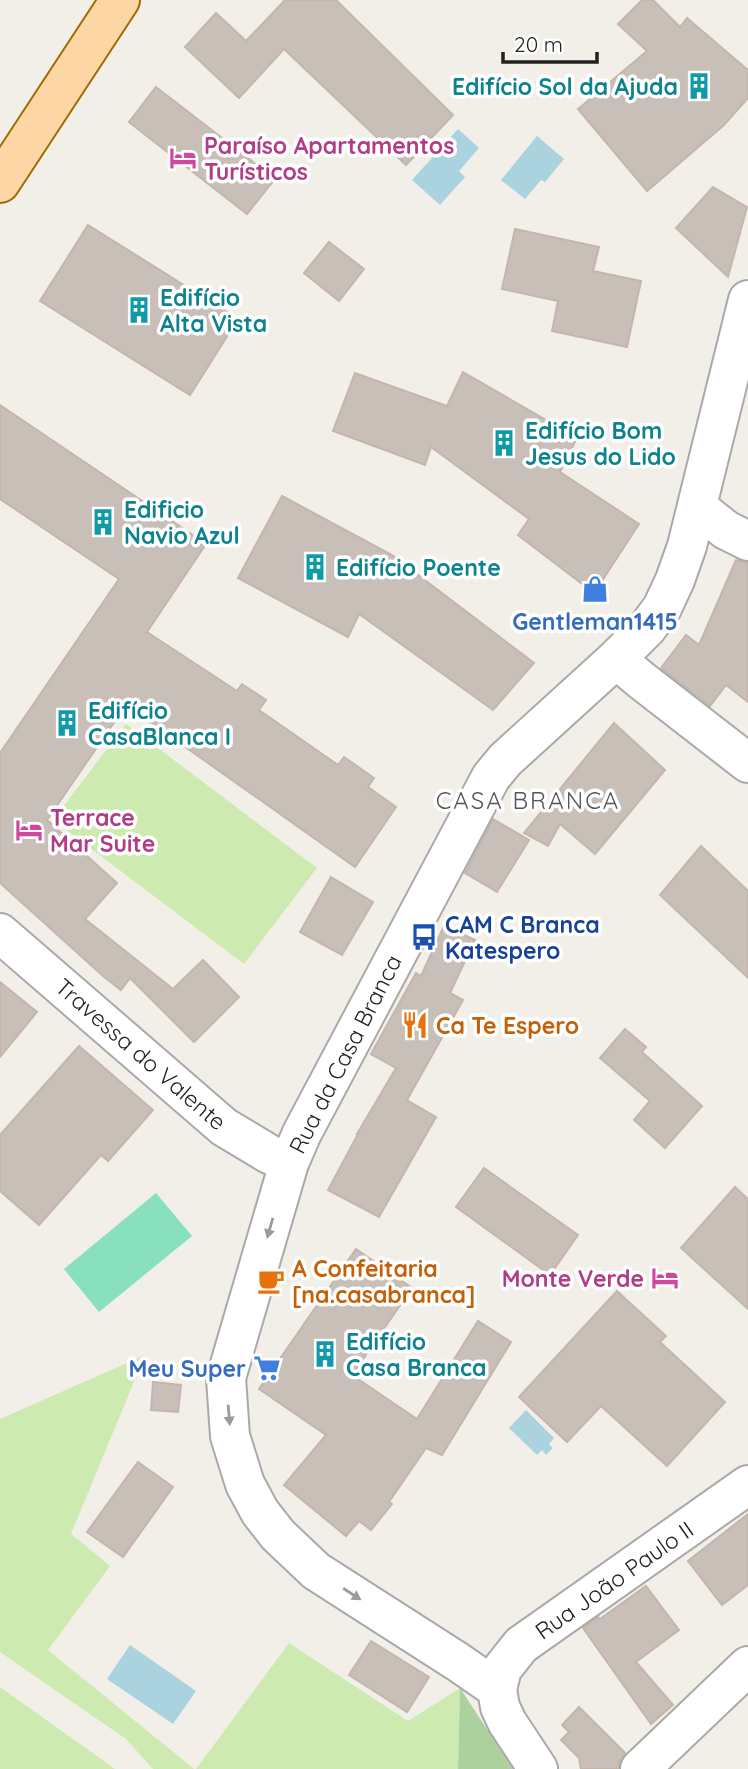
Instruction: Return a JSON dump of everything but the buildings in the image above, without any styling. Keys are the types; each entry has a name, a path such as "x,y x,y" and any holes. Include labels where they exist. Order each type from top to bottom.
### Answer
{"main road":[{"path":"0,183 120,0"}],"street":[{"name":"Rua da Casa Branca","path":"497,1689 316,1571 278,1535 260,1512 245,1484 230,1436 226,1378 289,1163 302,1133 491,777 505,760 647,628 662,608 676,580 687,546 748,300"},
{"path":"696,507 726,530 748,541"},
{"path":"616,659 748,763"},
{"name":"Travessa do Valente","path":"0,933 224,1127 289,1163"},
{"name":"Rua João Paulo II","path":"497,1689 502,1669 521,1645 748,1485"},
{"path":"640,1769 748,1666"},
{"path":"497,1689 500,1707 507,1722 538,1769"}],"green space":[{"path":"126,724 317,868 244,964 53,820"},
{"path":"156,1193 192,1236 99,1312 64,1269"},
{"path":"145,1355 71,1534 110,1566 48,1650 194,1769 153,1769 126,1739 0,1652 0,1419"},
{"path":"289,1643 408,1721 460,1688 458,1769 196,1769"},
{"path":"0,1687 115,1769 0,1769"},
{"path":"460,1688 513,1769 458,1769"}],"water":[{"path":"458,129 479,148 459,171 465,177 440,205 412,180"},
{"path":"537,136 564,159 545,182 541,180 525,199 501,180"},
{"path":"526,1410 554,1438 549,1444 553,1448 546,1455 542,1450 537,1455 509,1428"},
{"path":"130,1645 196,1691 173,1724 107,1679"}],"place":[{"name":"Edifício Sol da Ajuda","path":"699,86"},
{"name":"Paraíso Apartamentos Turísticos","path":"183,158"},
{"name":"Edifício Alta Vista","path":"139,310"},
{"name":"Edifício Bom Jesus do Lido","path":"504,443"},
{"name":"Edificio Navio Azul","path":"103,522"},
{"name":"Edifício Poente","path":"315,567"},
{"name":"Gentleman1415","path":"595,589"},
{"name":"Edifício CasaBlanca I","path":"67,723"},
{"name":"Terrace Mar Suite","path":"29,830"},
{"name":"CAM C Branca Katespero","path":"424,937"},
{"name":"Ca Te Espero","path":"415,1025"},
{"name":"Monte Verde","path":"665,1278"},
{"name":"A Confeitaria [na.casabranca]","path":"271,1281"},
{"name":"Edifício Casa Branca","path":"325,1354"},
{"name":"Meu Super","path":"267,1368"}],"district":[{"name":"CASA BRANCA","path":"528,800"}]}
